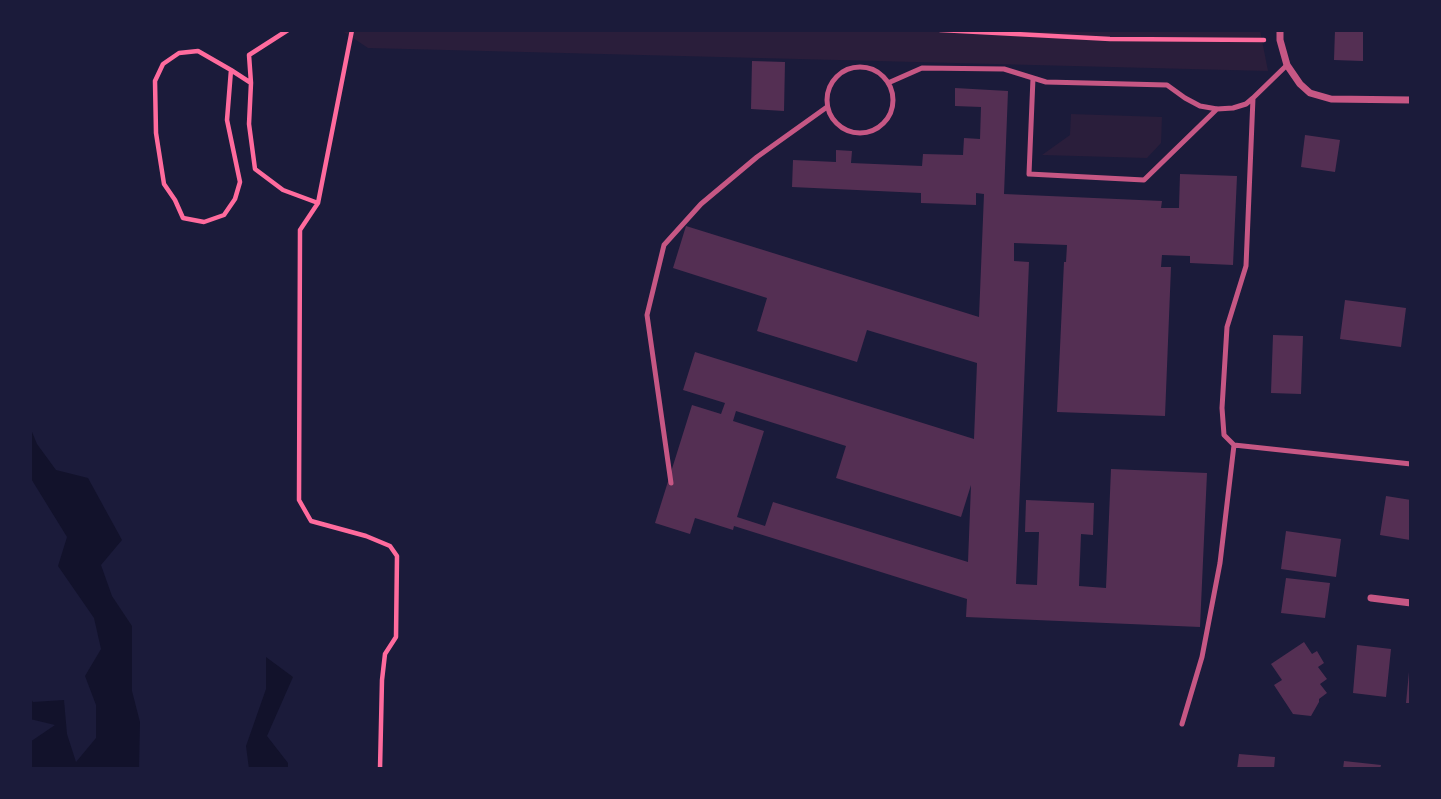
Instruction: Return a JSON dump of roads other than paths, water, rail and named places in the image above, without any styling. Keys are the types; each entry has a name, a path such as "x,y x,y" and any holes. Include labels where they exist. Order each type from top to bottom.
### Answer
{"street":[{"path":"1280,30 1287,65 1310,93 1331,99 1411,100"},
{"path":"1371,598 1411,603"}],"lane":[{"path":"888,83 922,68 1003,69 1045,82 1167,85 1200,106 1217,109 1246,104 1287,65"},
{"path":"856,67 877,71 888,83 893,98 892,109 880,127 870,132 859,133 839,126 827,107 830,85 836,76 856,67"},
{"path":"1033,78 1029,174 1144,180 1217,109"},
{"path":"1252,98 1246,265 1227,327 1222,408 1224,435 1234,445 1411,464"},
{"path":"671,483 647,315 664,245 701,204 757,157 827,107"},
{"path":"1182,724 1202,657 1218,576 1234,445"}]}
